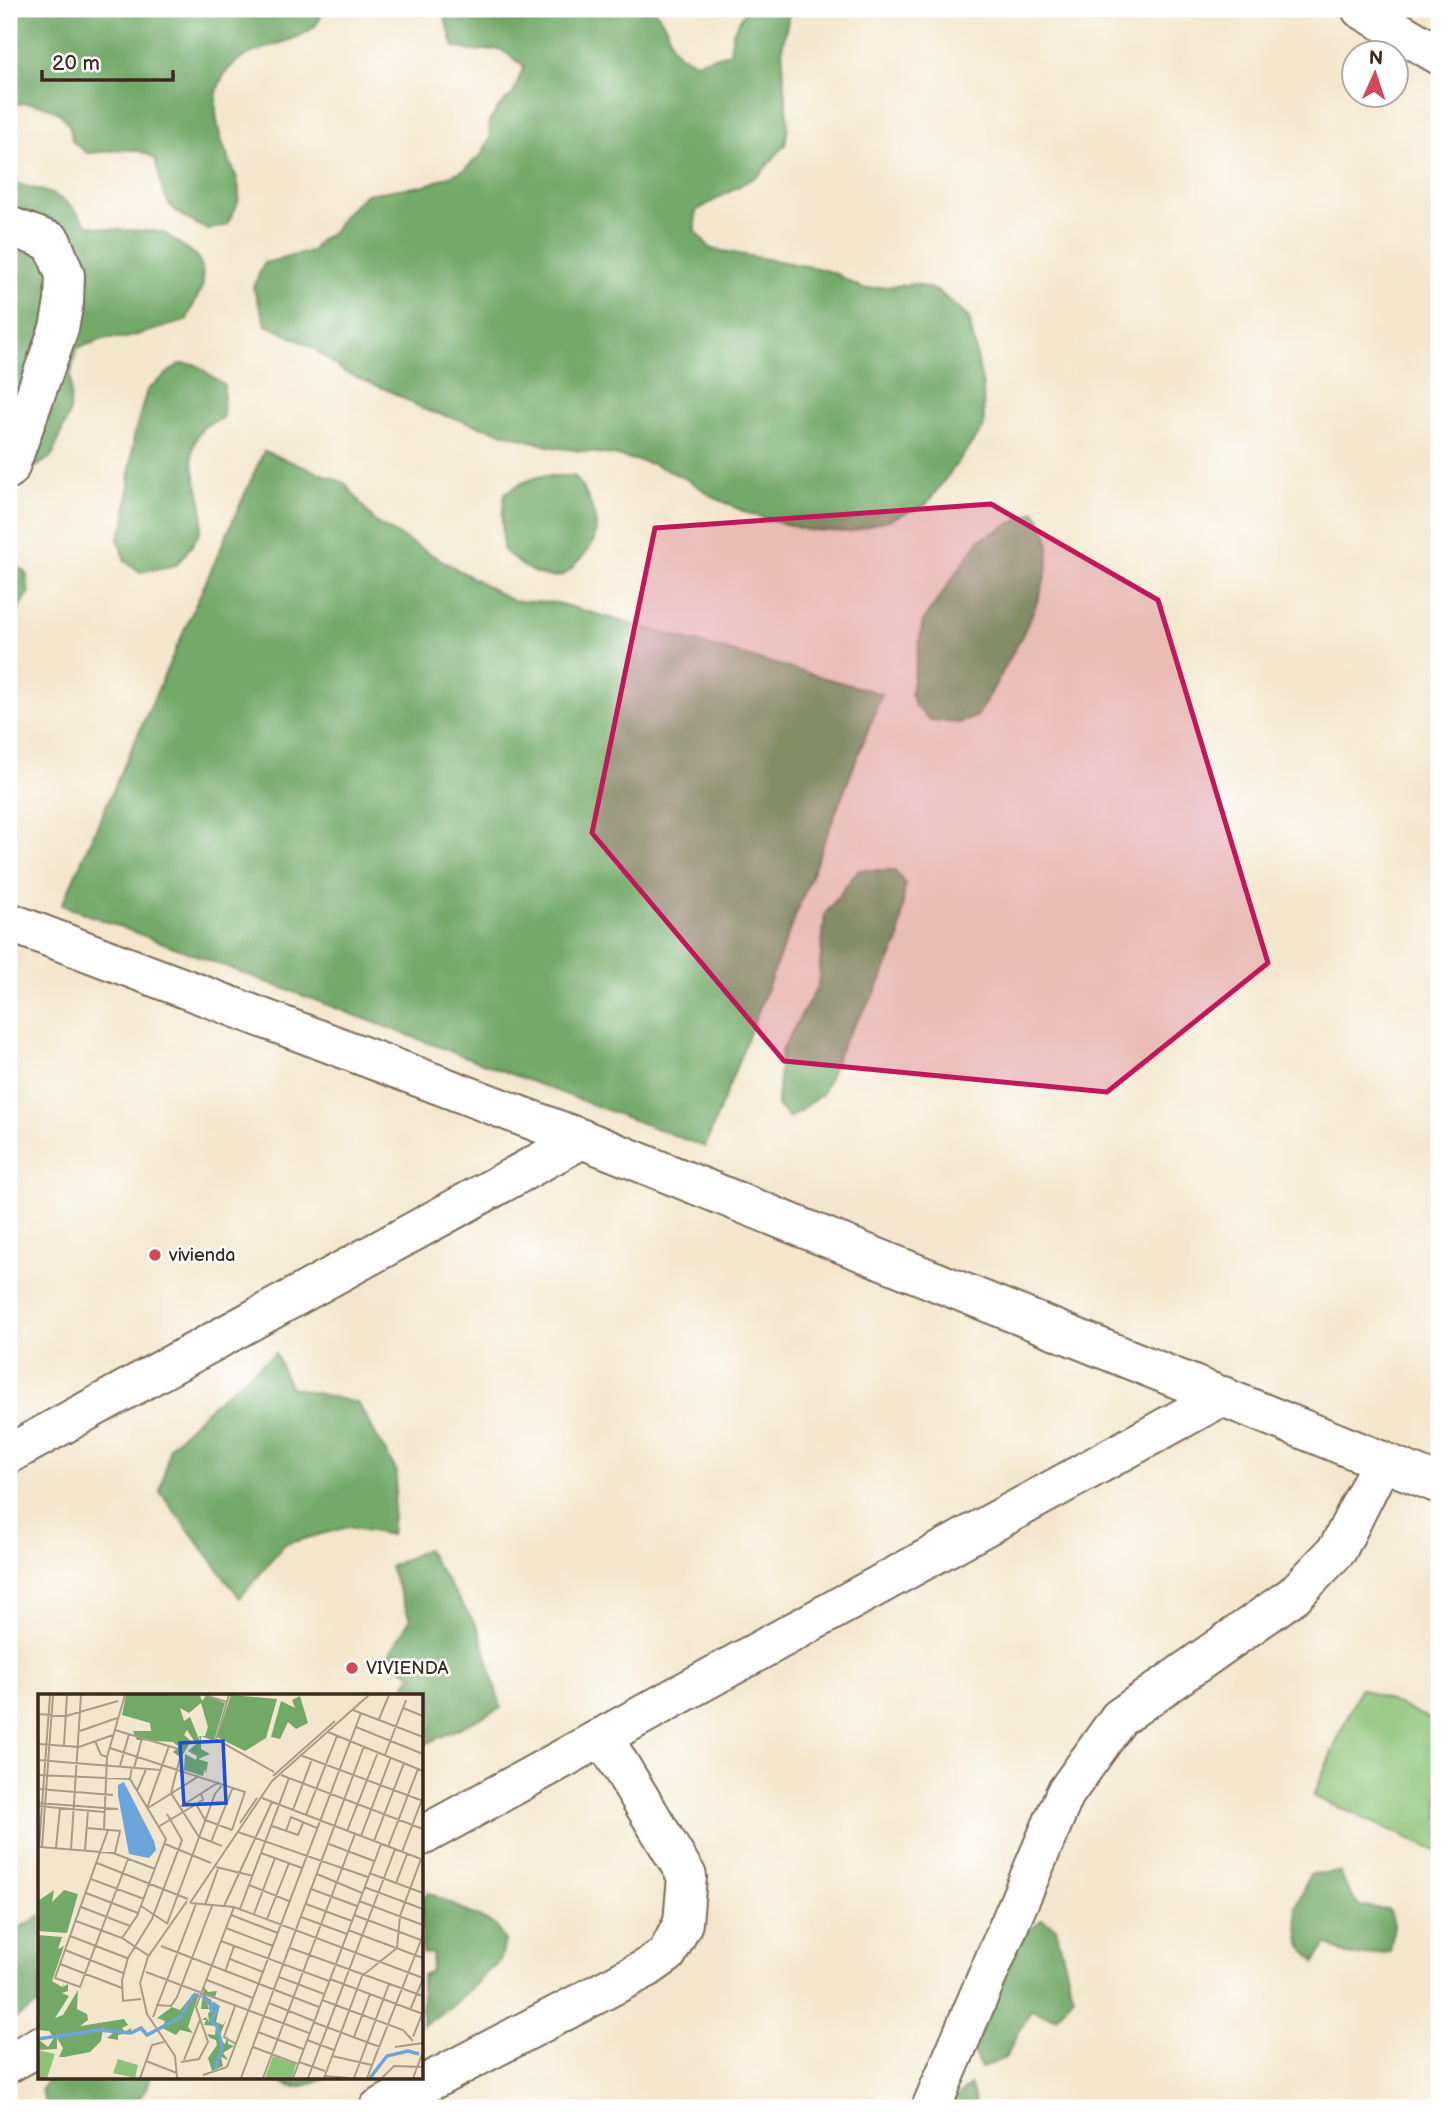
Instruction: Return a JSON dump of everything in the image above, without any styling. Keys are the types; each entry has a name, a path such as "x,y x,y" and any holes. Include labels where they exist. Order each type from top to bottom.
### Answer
{"street":[{"path":"1361,9 1439,55"},
{"path":"9,226 52,242 65,275 59,328 9,469"},
{"path":"9,922 582,1139 1439,1484"},
{"path":"9,1454 582,1139"},
{"path":"424,1835 1223,1396"},
{"path":"931,2108 1065,1794 1119,1718 1294,1595 1338,1549 1382,1461"},
{"path":"398,2104 647,1968 667,1954 683,1923 687,1876 603,1737"},
{"path":"9,2063 38,2047"}],"highlighted area":[{"path":"991,504 1158,600 1268,963 1107,1092 784,1061 592,833 655,528"}],"green space":[{"path":"9,9 325,9 314,27 290,40 249,54 227,70 220,83 216,98 217,122 236,176 239,196 227,225 208,230 182,216 169,204 155,159 147,154 131,150 87,153 72,141 67,121 53,109 23,103 13,104 9,111"},
{"path":"442,9 655,9 666,27 672,45 680,55 695,62 730,53 733,32 746,9 786,9 789,14 782,49 788,128 785,145 760,174 696,211 695,231 711,249 817,268 834,273 863,289 915,284 938,291 969,318 983,387 984,427 926,505 849,532 806,530 747,513 713,497 689,480 653,464 613,455 552,447 425,410 392,392 344,372 309,345 266,325 253,287 264,263 312,251 319,241 334,231 344,215 366,194 427,185 464,170 482,154 490,138 489,121 513,94 524,66 500,49 472,51 454,47"},
{"path":"1075,9 1138,9 1107,24 1075,20"},
{"path":"9,182 62,199 86,224 107,229 163,232 197,256 202,267 203,285 186,321 126,338 107,338 77,348 71,373 70,411 52,456 9,485"},
{"path":"179,364 195,364 224,385 223,418 203,428 193,451 202,511 198,534 176,565 140,572 125,561 118,539 125,522 134,435 147,390"},
{"path":"264,451 345,483 375,522 513,601 557,603 882,694 705,1147 62,905"},
{"path":"541,476 574,476 587,496 595,521 595,536 588,551 568,572 556,576 531,571 503,549 502,518 505,493"},
{"path":"1035,511 1047,535 1049,555 1045,578 1026,627 978,716 960,723 930,720 915,706 911,692 923,621 979,540"},
{"path":"9,563 26,572 29,593 17,612 9,615"},
{"path":"858,870 894,870 905,884 899,941 875,993 844,1041 822,1094 790,1118 777,1106 781,1051 818,986 825,914"},
{"path":"275,1353 290,1387 358,1403 397,1472 391,1535 348,1527 285,1544 240,1598 160,1492 170,1446 214,1403"},
{"path":"426,1549 479,1630 501,1708 424,1745 424,1694 401,1694 412,1674 386,1660 410,1619 390,1567"},
{"path":"1360,1688 1439,1723 1439,1852 1313,1796"},
{"path":"1340,1872 1350,1895 1361,1907 1388,1909 1394,1924 1390,1952 1351,1956 1326,1944 1315,1962 1300,1943 1296,1907 1310,1874"},
{"path":"429,1893 495,1925 505,1941 501,1959 449,2009 424,2024 424,1974 431,1971 433,1954 424,1953 424,1897"},
{"path":"38,1917 38,2004 9,2023 9,1934"},
{"path":"1042,1919 1056,1928 1073,1996 1056,2018 1031,2010 1005,2058 981,2068 969,2044 997,1962"},
{"path":"48,2078 150,2078 143,2095 121,2108 47,2108 41,2090"},
{"path":"277,2078 324,2078 294,2087"},
{"path":"970,2085 978,2108 945,2108 946,2107"}],"place":[{"name":"vivienda","path":"155,1255"},
{"name":"VIVIENDA","path":"352,1668"}]}
